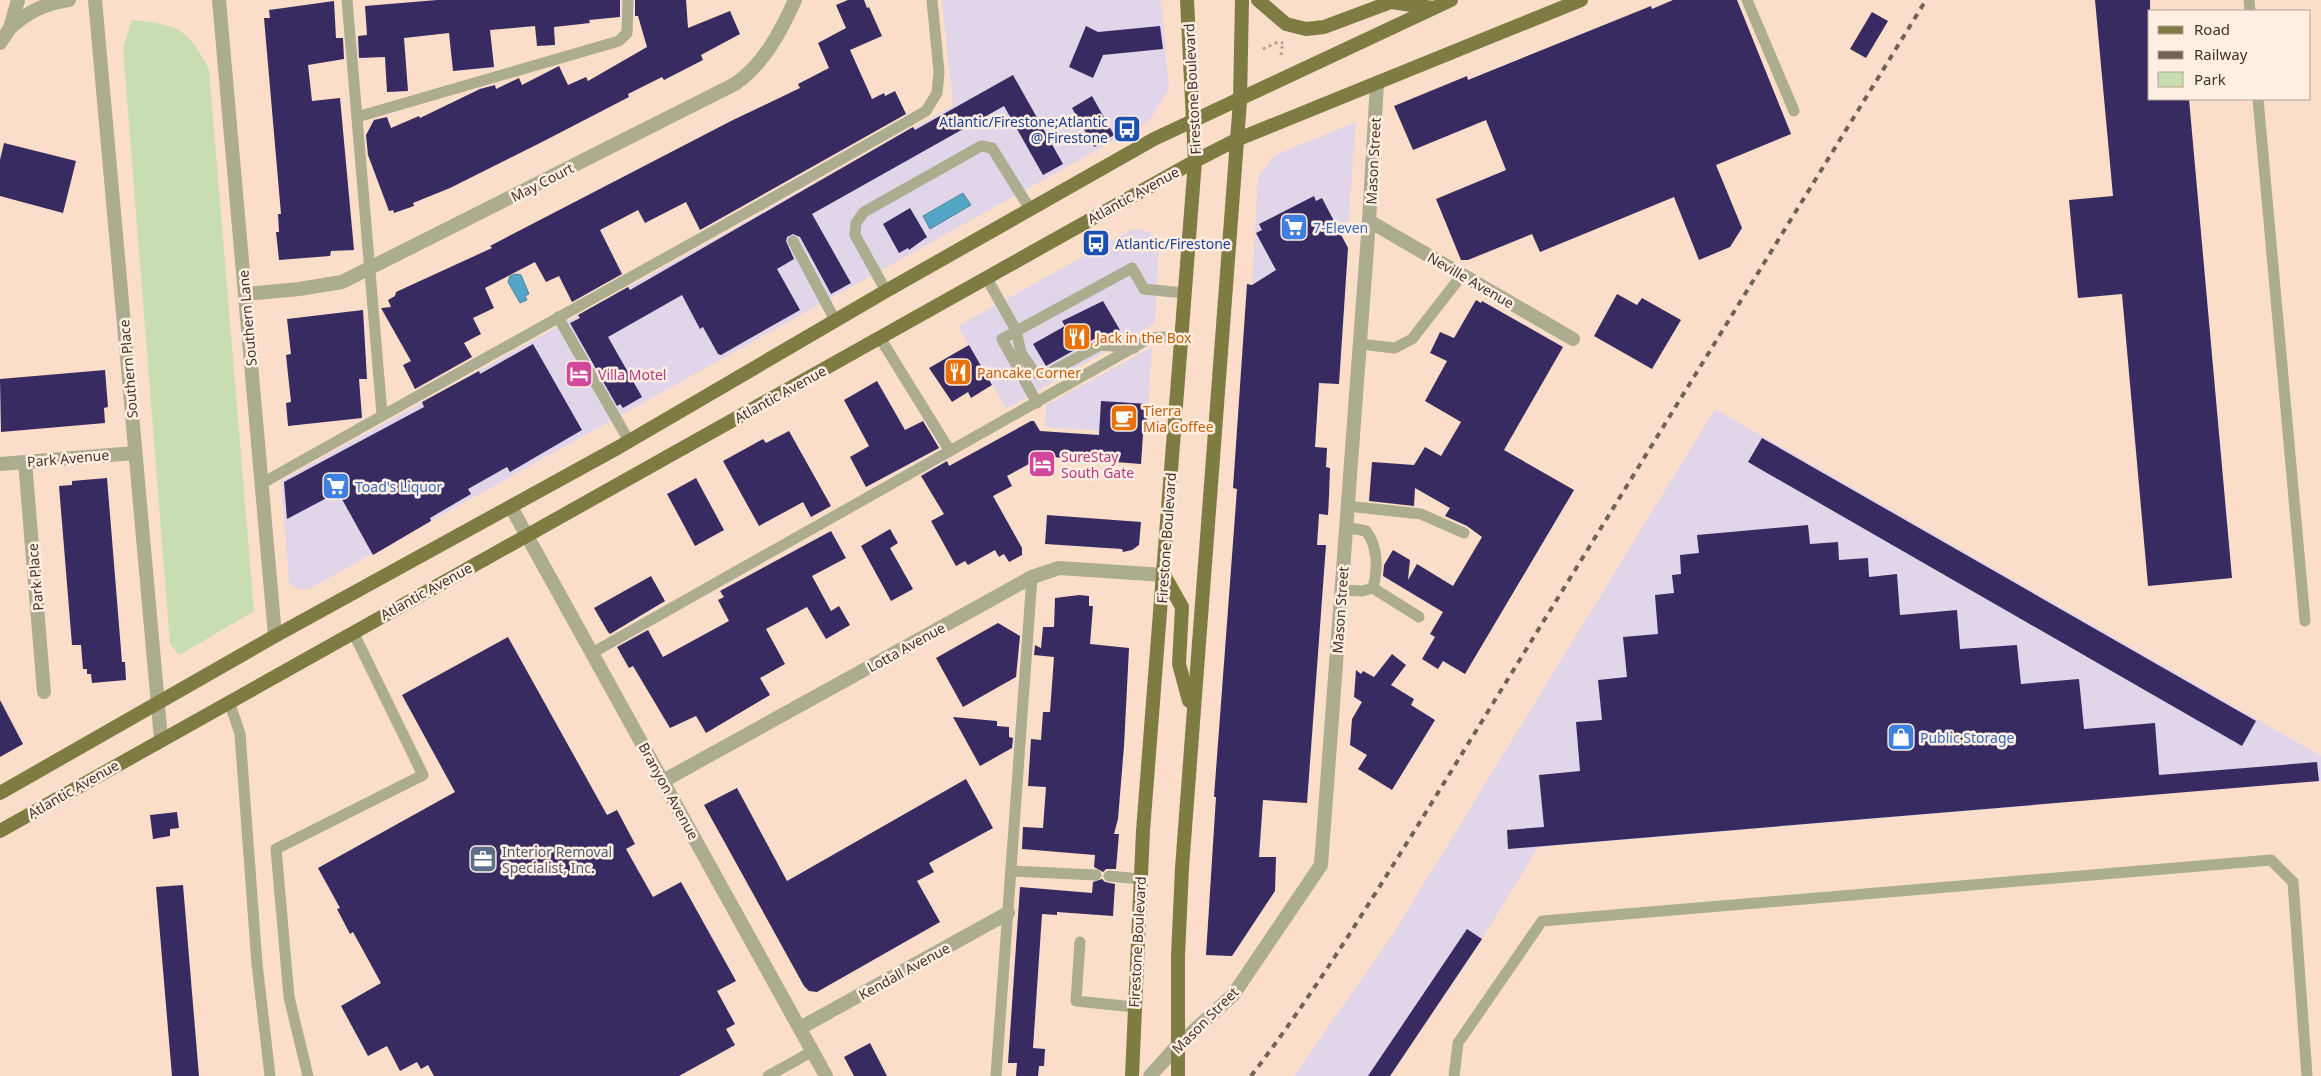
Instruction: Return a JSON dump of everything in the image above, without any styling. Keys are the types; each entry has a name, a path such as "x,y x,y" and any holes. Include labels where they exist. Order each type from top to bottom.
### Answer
{"main road":[{"name":"Firestone Boulevard","path":"1132,1076 1140,878 1195,160 1187,0"},
{"path":"1178,1076 1181,888 1192,712 1240,101 1242,0"},
{"path":"1258,0 1286,24 1306,29 1324,27 1391,2 1433,8"},
{"path":"0,793 275,636 629,441 836,322 886,291 1154,140 1451,0"},
{"name":"Atlantic Avenue","path":"0,831 1195,160 1236,140 1581,0"},
{"path":"1164,575 1182,608 1179,664 1192,712"}],"street":[{"path":"10,28 18,0"},
{"path":"0,43 10,28 25,15 43,5 69,0"},
{"name":"Southern Place","path":"95,0 161,739"},
{"name":"Southern Lane","path":"219,0 275,636"},
{"name":"May Court","path":"245,294 299,289 342,282 735,84 745,77 767,52 784,24 795,0"},
{"name":"Mason Street","path":"1150,1076 1178,1045 1233,995 1321,865 1369,221 1377,83"},
{"name":"Neville Avenue","path":"1369,221 1574,339"},
{"name":"Park Avenue","path":"0,464 136,452"},
{"name":"Park Place","path":"26,462 44,692"},
{"name":"Branyon Avenue","path":"511,507 826,1076"},
{"name":"Lotta Avenue","path":"663,781 1032,577 1059,568 1164,575"},
{"name":"Kendall Avenue","path":"800,1028 1008,913"}],"lane":[{"path":"347,0 382,414"},
{"path":"357,117 619,41 627,33 628,0"},
{"path":"261,484 382,414 735,220 926,110 937,93 939,72 932,0"},
{"path":"1747,0 1794,111"},
{"path":"2258,100 2305,621"},
{"path":"886,291 855,235 856,223 864,212 980,146 992,148 1030,209"},
{"path":"794,241 836,322"},
{"path":"1037,403 1002,338 1132,268 1144,289 1184,293"},
{"path":"1360,344 1395,348 1412,339 1462,275"},
{"path":"986,277 1016,330 1021,353 1031,369 1040,374 1049,373 1100,345 1134,348"},
{"path":"558,317 629,441"},
{"path":"592,653 1150,338 1181,336"},
{"path":"880,338 950,451"},
{"path":"1347,506 1421,514 1464,533"},
{"path":"1346,527 1366,531 1371,538 1375,551 1373,588"},
{"path":"996,1076 1032,577"},
{"path":"1341,590 1362,591 1373,588 1419,617"},
{"path":"308,1076 289,997 276,849 423,775 353,632"},
{"path":"229,701 240,734 257,964 270,1076"},
{"path":"1454,1076 1458,1043 1542,921 2272,860 2293,882 2307,1076"},
{"path":"1011,871 1096,875"},
{"path":"1109,876 1140,878"},
{"path":"1080,942 1076,1001 1134,1007"},
{"path":"768,1076 812,1051"}],"path":[{"path":"1282,55 1284,37"},
{"path":"1263,49 1278,42 1283,43"}],"shaded area":[{"path":"942,0 1161,0 1169,89 1149,121 307,590 295,588 289,582 281,481 953,106"},
{"path":"1356,122 1348,227 1252,285 1258,177 1275,155"},
{"path":"1137,229 1151,233 1159,245 1155,323 1006,409 958,326 1131,230"},
{"path":"1152,347 1146,434 1045,427 1046,405"},
{"name":"Public Storage","path":"1715,409 2321,756 2321,781 1538,847 1482,939 1390,1076 1294,1076 1393,934"}],"green space":[{"path":"132,20 160,24 180,31 194,45 209,70 254,611 179,655 170,644 123,48"}],"water":[{"path":"963,193 971,205 930,229 923,216"},
{"path":"521,275 529,294 525,296 527,300 520,303 508,282 510,276"}],"building":[{"path":"437,0 620,0 620,17 589,20 590,23 554,27 555,45 537,46 535,26 490,30 494,67 453,71 449,33 404,38 408,91 387,92 385,57 359,58 358,36 367,35 365,6"},
{"path":"635,0 686,0 688,28 730,11 740,34 701,55 703,60 664,80 662,77 628,94 629,97 542,142 450,188 413,203 414,206 394,213 393,210 389,211 368,155 366,135 374,120 387,117 391,128 419,116 420,118 480,89 495,85 496,89 519,78 522,85 559,66 568,85 586,77 588,81 647,47 638,16 635,16"},
{"path":"848,0 864,0 882,36 850,50 872,99 884,93 885,96 895,91 906,114 700,230 686,202 645,223 638,210 600,230 622,274 572,302 559,276 546,282 535,262 485,288 494,308 473,318 481,334 464,343 472,357 415,389 403,365 411,361 381,308 391,307 388,300 395,296 396,292 492,248 490,246 731,121 800,88 798,84 829,68 818,43 846,28 836,5"},
{"path":"1673,0 1737,0 1791,134 1716,165 1742,228 1730,247 1699,260 1674,197 1540,252 1532,234 1468,260 1461,260 1436,199 1506,170 1486,120 1413,150 1394,106 1467,76 1468,80 1651,6 1652,9"},
{"path":"2095,0 2150,0 2150,10 2148,10 2148,100 2189,100 2232,578 2148,586 2122,294 2078,298 2069,200 2113,196"},
{"path":"334,1 336,38 343,38 344,59 308,65 312,101 340,98 354,250 331,251 330,256 279,260 276,232 279,232 278,214 281,214 264,18 270,18 269,10"},
{"path":"1872,12 1888,21 1866,58 1850,49"},
{"path":"1086,26 1098,32 1160,26 1163,49 1103,55 1093,78 1069,67"},
{"path":"1013,75 1063,164 1043,175 1004,106 812,214 851,283 831,294 800,237 793,234 787,237 786,241 794,259 777,269 800,310 721,355 718,354 703,327 700,329 682,295 608,337 642,397 623,408 620,404 617,406 570,323 580,318 578,315 628,287 630,290 913,127 915,130"},
{"path":"1092,96 1114,135 1094,147 1072,108"},
{"path":"4,143 76,161 63,213 0,196 0,160"},
{"path":"1314,196 1316,201 1322,198 1348,248 1339,384 1319,383 1315,447 1327,448 1326,467 1330,468 1328,515 1319,514 1317,545 1326,545 1307,803 1263,800 1259,857 1276,857 1275,891 1232,956 1206,955 1216,797 1214,797 1237,489 1233,488 1247,284 1252,285 1276,270 1256,233 1262,230 1259,224"},
{"path":"910,208 927,237 909,250 908,248 899,253 883,224"},
{"path":"1617,294 1637,305 1642,298 1681,320 1652,369 1594,336"},
{"path":"1476,300 1481,303 1482,301 1563,347 1504,450 1574,490 1465,674 1443,661 1438,669 1422,659 1435,637 1430,634 1443,612 1383,576 1384,565 1393,550 1410,560 1408,580 1417,564 1453,586 1482,537 1467,526 1445,516 1450,508 1415,488 1414,506 1369,501 1372,462 1414,465 1425,447 1441,456 1461,422 1425,401 1447,361 1430,353 1440,332 1454,338"},
{"name":"Jack in the Box","path":"1103,301 1120,330 1106,338 1096,338 1046,366 1033,344 1065,326 1062,321"},
{"path":"363,310 367,379 359,379 362,418 288,426 286,403 291,402 286,355 291,354 287,319"},
{"path":"533,344 582,430 510,472 507,467 468,489 471,494 430,518 431,521 373,555 338,492 287,519 284,482 424,407 422,402 479,371 480,374"},
{"name":"Pancake Corner","path":"969,345 992,385 971,398 968,392 952,402 929,368"},
{"path":"105,370 108,407 104,408 105,423 1,432 0,379"},
{"path":"877,381 905,430 923,421 939,448 866,487 850,457 869,446 844,400"},
{"path":"1101,401 1148,404 1141,464 1052,457 1053,451 1007,476 1012,486 993,496 1022,548 1022,555 1009,562 1004,554 999,557 995,550 968,565 965,561 956,566 931,521 944,514 921,476 947,461 949,466 1031,421 1034,421 1040,431 1099,435"},
{"path":"789,431 831,506 811,517 803,502 759,526 723,461 763,439 766,443"},
{"path":"1762,438 2256,721 2242,746 1748,462"},
{"path":"107,478 122,662 125,662 126,680 92,683 91,674 87,674 87,669 83,669 81,645 72,645 59,486 72,485 72,481"},
{"path":"696,478 724,530 695,546 667,494"},
{"path":"1047,515 1141,522 1139,545 1132,550 1123,552 1122,549 1045,544"},
{"path":"1808,525 1810,544 1838,542 1839,560 1868,558 1869,577 1897,574 1900,615 1957,610 1960,649 2017,645 2021,684 2079,679 2084,729 2155,723 2159,775 2317,762 2319,781 1508,849 1507,830 1544,827 1539,775 1580,771 1576,722 1602,720 1598,680 1627,677 1623,637 1658,634 1655,595 1674,593 1672,575 1681,574 1680,555 1699,553 1697,535"},
{"path":"890,529 898,543 890,548 913,589 891,601 861,546"},
{"path":"831,531 846,558 812,576 831,611 839,606 850,625 826,639 807,607 766,629 785,664 760,678 770,695 706,733 696,716 670,728 633,666 629,668 617,647 648,630 663,657 729,621 718,600 724,597 720,591"},
{"path":"651,576 665,601 610,634 594,608"},
{"path":"1079,595 1089,596 1089,606 1093,606 1090,644 1129,648 1124,746 1118,819 1114,834 1119,834 1116,869 1106,869 1103,872 1094,867 1095,855 1022,849 1023,827 1043,828 1046,787 1028,786 1031,739 1041,740 1043,712 1050,712 1054,657 1034,655 1035,645 1041,648 1043,627 1054,627 1055,598"},
{"path":"998,623 1020,636 1016,677 963,707 936,658"},
{"name":"Interior Removal Specialist, Inc.","path":"508,637 607,815 617,810 635,844 626,849 653,897 681,882 736,981 717,991 735,1024 726,1029 735,1045 679,1076 434,1076 428,1065 421,1069 417,1062 400,1071 387,1046 368,1056 341,1006 381,983 353,932 350,934 337,909 340,908 318,868 455,792 402,695"},
{"path":"1392,654 1406,665 1391,685 1414,699 1411,705 1435,720 1392,790 1358,769 1367,755 1350,745 1352,719 1362,702 1354,697 1356,670 1361,674 1363,671 1374,677"},
{"path":"0,700 23,744 0,757"},
{"path":"953,717 997,721 997,726 1009,727 1009,737 1013,738 1012,748 980,766"},
{"path":"966,779 993,828 929,863 934,872 917,881 940,922 817,992 809,991 804,986 704,805 737,788 787,881"},
{"path":"177,812 179,828 170,829 170,836 153,839 150,815"},
{"path":"1102,879 1105,882 1115,884 1113,916 1057,912 1057,915 1042,914 1033,1048 1045,1049 1044,1066 1039,1066 1038,1076 1016,1076 1017,1063 1008,1063 1020,887 1092,893 1093,882"},
{"path":"183,885 199,1076 172,1076 156,887"},
{"path":"1467,929 1482,939 1390,1076 1368,1076"},
{"path":"870,1043 887,1076 854,1076 844,1057"}],"railway":[{"path":"1251,1076 1316,986 1415,830 1926,0"}],"place":[{"name":"Atlantic/Firestone;Atlantic @ Firestone","path":"1127,129"},
{"name":"7-Eleven","path":"1294,227"},
{"name":"Atlantic/Firestone","path":"1096,243"},
{"name":"Jack in the Box","path":"1077,337"},
{"name":"Pancake Corner","path":"958,372"},
{"name":"Villa Motel","path":"579,374"},
{"name":"Tierra Mia Coffee","path":"1124,418"},
{"name":"SureStay South Gate","path":"1042,464"},
{"name":"Toad's Liquor","path":"336,486"},
{"name":"Public Storage","path":"1901,737"},
{"name":"Interior Removal Specialist, Inc.","path":"483,859"}]}
